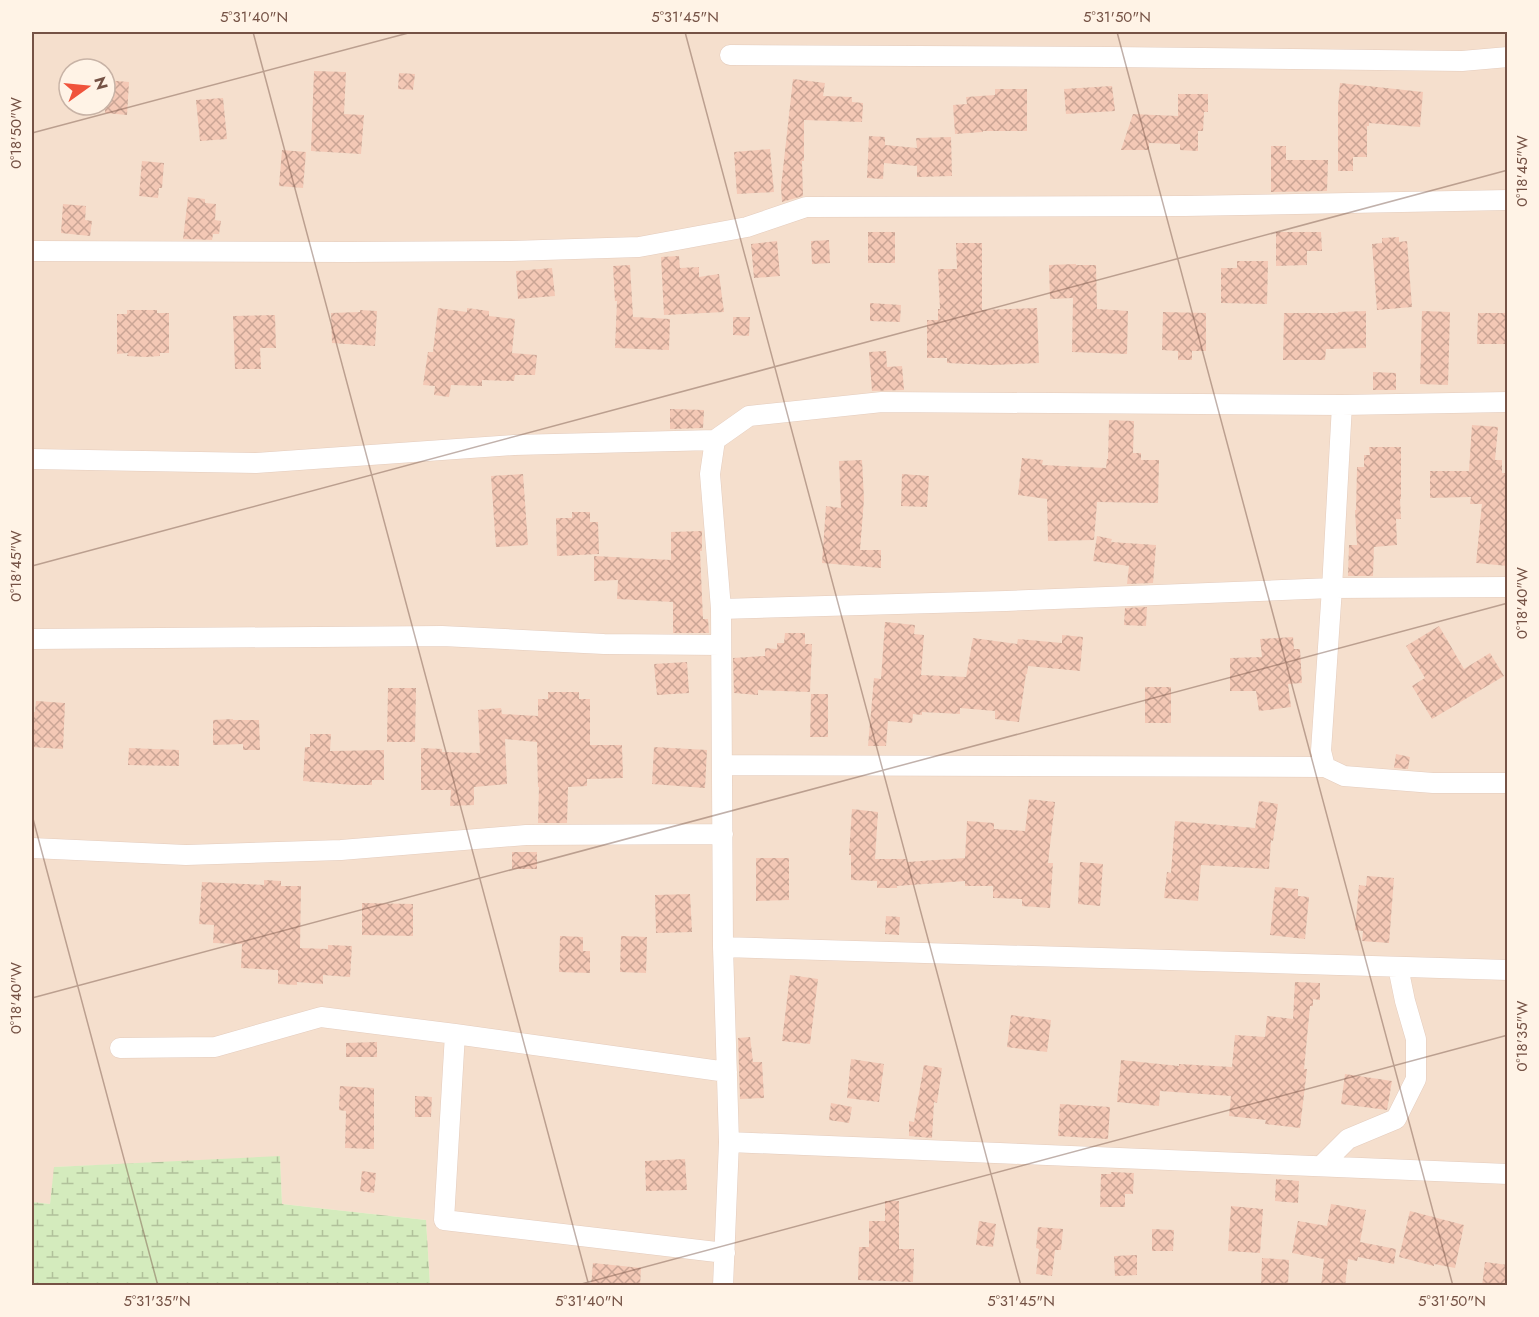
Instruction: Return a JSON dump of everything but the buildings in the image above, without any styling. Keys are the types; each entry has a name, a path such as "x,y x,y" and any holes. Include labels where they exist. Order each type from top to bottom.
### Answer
{"street":[{"path":"730,55 1462,61 1508,57"},
{"path":"32,251 373,252 639,247 747,227 806,207 1185,206 1508,200"},
{"path":"32,459 256,464 514,445 715,440 749,416 882,402 1342,405 1508,402"},
{"path":"1325,767 1321,751 1342,405"},
{"path":"715,440 710,474 721,609 723,947 729,1142 723,1286"},
{"path":"721,609 1332,588 1508,587"},
{"path":"32,639 442,636 604,644 721,645"},
{"path":"723,765 1325,767 1344,776 1353,777 1432,783 1508,783"},
{"path":"32,848 186,855 341,850 526,835 723,834"},
{"path":"723,947 1508,970"},
{"path":"1321,1166 1348,1139 1396,1119 1416,1079 1416,1039 1398,967"},
{"path":"120,1048 215,1047 321,1017 727,1072"},
{"path":"455,1034 444,1220 724,1253"},
{"path":"729,1142 1508,1174"}],"shaded area":[{"path":"32,32 1507,32 1507,1285 430,1285 426,1220 282,1204 280,1157 55,1167 50,1204 32,1202"}],"green space":[{"path":"280,1156 282,1204 426,1220 430,1285 32,1285 32,1202 50,1204 54,1167"}]}
